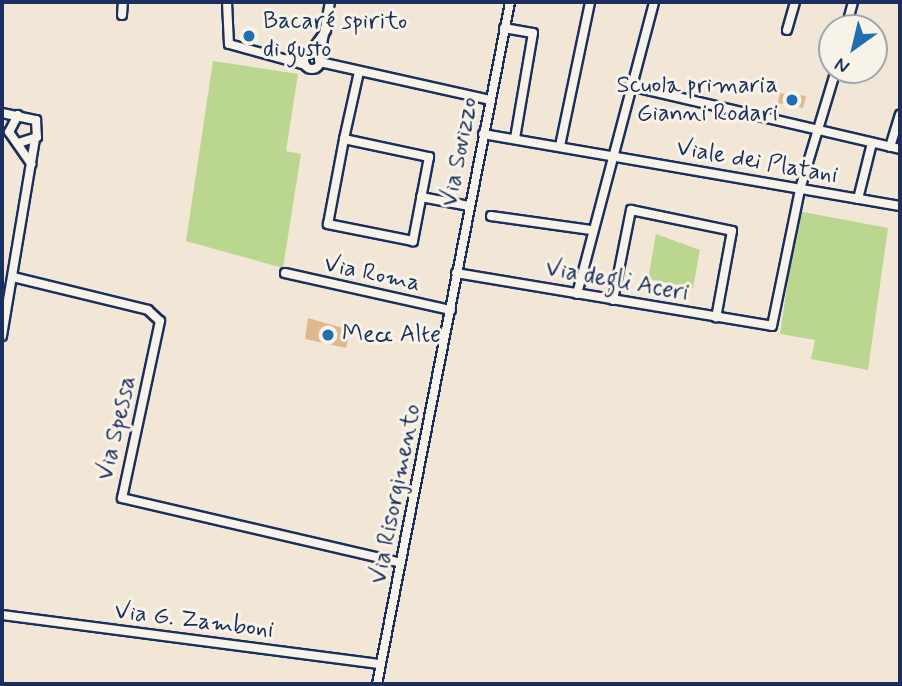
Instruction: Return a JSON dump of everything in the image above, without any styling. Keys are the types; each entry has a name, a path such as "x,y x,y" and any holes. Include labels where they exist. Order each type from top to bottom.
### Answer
{"street":[{"path":"122,15 123,2"},
{"path":"227,2 229,44 291,58 305,65 319,63"},
{"path":"319,63 330,2"},
{"name":"Via Sovizzo","path":"451,310 510,2"},
{"path":"560,146 590,2"},
{"path":"577,294 591,230 653,2"},
{"path":"787,30 795,2"},
{"path":"505,28 533,33 515,138"},
{"path":"305,65 308,55 327,29"},
{"path":"291,58 308,55 319,63 334,67 490,100"},
{"path":"344,139 429,157 413,241 328,224 344,139 359,72"},
{"path":"800,189 821,131 833,84"},
{"path":"630,86 900,149"},
{"path":"2,113 36,120 33,167 2,336"},
{"path":"890,147 900,114"},
{"path":"18,115 5,124 33,167"},
{"name":"Viale dei Platani","path":"483,134 900,206"},
{"path":"19,143 35,139"},
{"path":"858,199 872,143"},
{"name":"Via degli Aceri","path":"456,273 772,326 800,189"},
{"path":"421,197 469,206"},
{"path":"613,300 631,210 732,231 716,318"},
{"path":"491,216 591,230"},
{"name":"Via Roma","path":"285,273 451,310"},
{"name":"Via Spessa","path":"13,277 148,310 160,321 122,498 401,563"},
{"name":"Via Risorgimento","path":"377,684 451,310"},
{"name":"Via G. Zamboni","path":"2,615 381,664"}],"green space":[{"path":"213,61 298,74 286,151 301,154 283,268 186,241"},
{"path":"798,211 888,228 868,370 811,359 815,340 780,334"},
{"path":"656,234 700,250 693,288 648,279"}],"building":[{"name":"Scuola primaria Gianni Rodari","path":"780,93 806,96 803,108 778,103"},
{"name":"Mecc Alte","path":"308,318 350,330 346,348 305,339"}],"place":[{"name":"Bacaré spirito di gusto","path":"249,36"},
{"name":"Scuola primaria Gianni Rodari","path":"792,100"},
{"name":"Mecc Alte","path":"328,335"}]}
